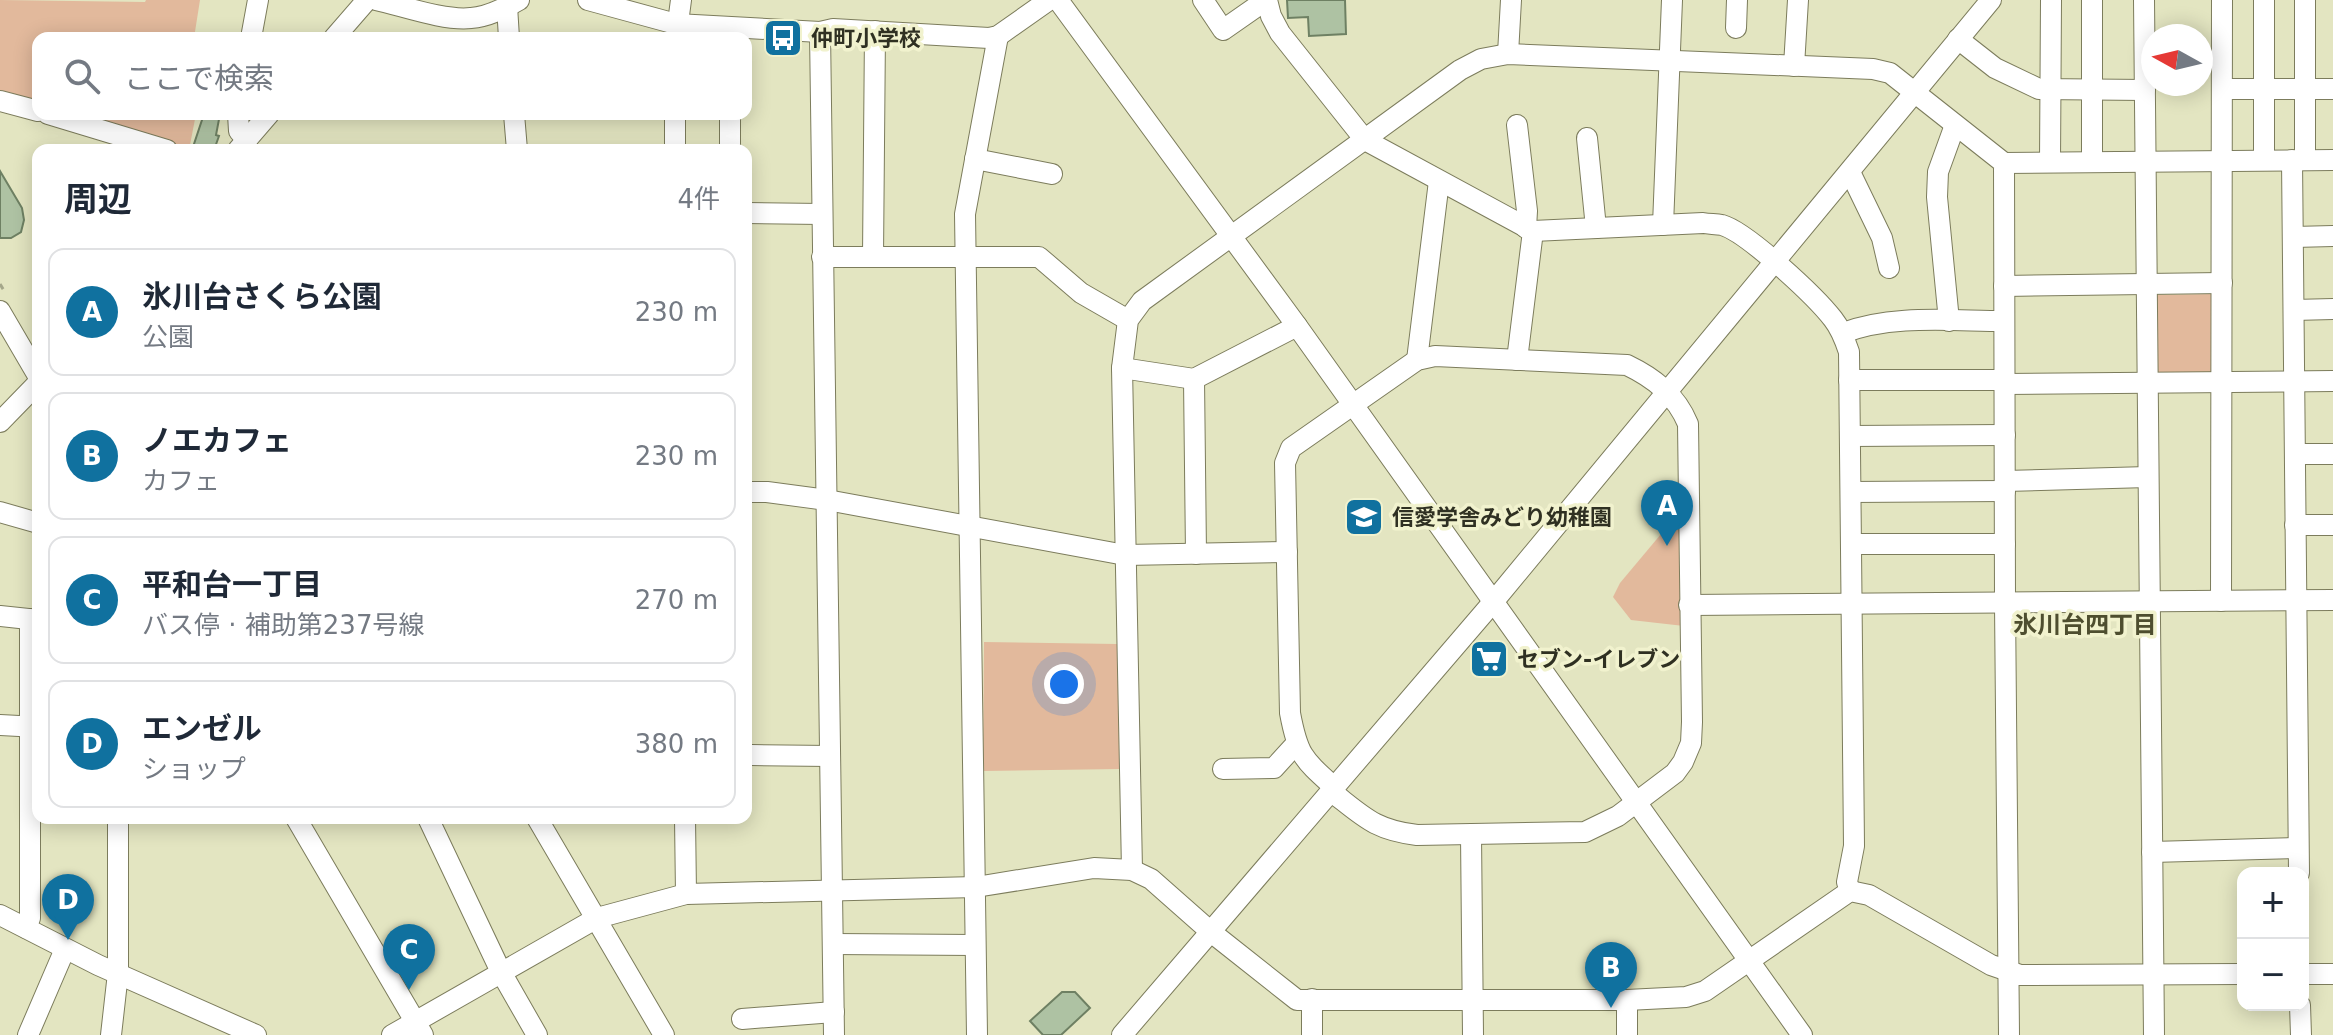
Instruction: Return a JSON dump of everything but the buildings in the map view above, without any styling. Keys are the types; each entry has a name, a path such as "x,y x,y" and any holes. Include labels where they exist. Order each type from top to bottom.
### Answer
{"street":[{"path":"252,32 258,0"},
{"path":"339,32 367,0"},
{"path":"376,0 448,16 475,18 513,3 510,32"},
{"path":"588,0 676,31 820,32 833,29 998,36 1049,0"},
{"path":"676,31 681,0"},
{"path":"1058,0 1297,326 1802,1035"},
{"path":"1203,0 1223,30 1266,0 1280,33 1365,140 1530,229 1723,226 1742,236 1831,316 1843,333 1849,352 1854,846 1847,882 1850,891"},
{"path":"1508,54 1511,0"},
{"path":"1663,225 1672,0"},
{"path":"1735,45 1737,0"},
{"path":"1794,66 1798,0"},
{"path":"1130,1032 1211,932 1494,601 1991,0"},
{"path":"2050,162 2051,0"},
{"path":"2092,0 2092,162"},
{"path":"2144,0 2144,24"},
{"path":"2221,601 2222,0"},
{"path":"2264,0 2264,160"},
{"path":"2299,867 2294,600 2294,237 2305,89 2305,0"},
{"path":"447,32 448,16"},
{"path":"873,257 875,31"},
{"path":"820,32 834,1035"},
{"path":"977,1035 965,214 998,36"},
{"path":"1958,39 1995,68 2039,89 2141,90"},
{"path":"1132,870 1122,368 1128,320 1142,301 1460,70 1481,59 1508,54 1669,61 1735,45 1794,66 1862,59 1890,73 2004,163 2333,160"},
{"path":"2222,89 2333,89"},
{"path":"2145,96 2154,1035"},
{"path":"0,101 32,109"},
{"path":"68,120 147,144"},
{"path":"238,120 242,144"},
{"path":"243,144 264,120"},
{"path":"514,120 516,144"},
{"path":"675,120 675,144"},
{"path":"730,120 730,144"},
{"path":"1517,125 1530,229 1517,360"},
{"path":"1949,321 1937,197 1938,172 1955,125"},
{"path":"1587,138 1596,228"},
{"path":"975,159 1052,174"},
{"path":"2004,163 2009,1035"},
{"path":"1850,172 1882,238 1889,268"},
{"path":"1417,360 1439,181"},
{"path":"752,213 822,214"},
{"path":"2294,237 2333,236"},
{"path":"822,257 1039,257 1081,293 1128,320"},
{"path":"2004,286 2222,283"},
{"path":"2294,310 2333,309"},
{"path":"0,311 32,366"},
{"path":"1843,333 1881,324 2004,321"},
{"path":"1122,368 1194,379 1297,326"},
{"path":"1435,356 1627,365 1650,376 1667,392 1681,406 1688,424 1691,743 1675,773 1618,816 1585,832 1417,835 1391,831 1368,820 1334,790 1308,764 1295,745 1290,713 1285,463 1291,448 1417,360 1435,356"},
{"path":"1194,379 1196,554"},
{"path":"1849,380 2333,381"},
{"path":"0,422 32,389"},
{"path":"1850,436 2005,435"},
{"path":"2295,454 2333,454"},
{"path":"1851,492 2148,477"},
{"path":"752,493 827,500 1125,555 1287,552"},
{"path":"0,512 32,521"},
{"path":"2295,525 2333,525"},
{"path":"1852,544 2005,544"},
{"path":"1689,605 2333,600"},
{"path":"0,616 32,620"},
{"path":"0,725 32,727"},
{"path":"1223,769 1274,768 1295,745"},
{"path":"752,755 830,756"},
{"path":"8,925 30,918 32,822"},
{"path":"111,1035 118,973 118,824"},
{"path":"300,824 419,1028"},
{"path":"431,824 501,972 537,1035"},
{"path":"541,824 664,1035"},
{"path":"685,824 686,894"},
{"path":"1471,835 1473,1035"},
{"path":"2152,852 2298,848"},
{"path":"392,1035 419,1028 501,972 597,918 686,894 976,887 1094,868 1132,870 1151,879 1211,932 1297,1000 1627,1000 1686,997 1705,991 1850,891 1869,895 1991,965 2020,975 2237,974"},
{"path":"8,925 256,1035"},
{"path":"833,944 975,945"},
{"path":"28,1035 65,949"},
{"path":"2309,974 2333,974"},
{"path":"1312,999 1312,1035"},
{"path":"1627,1000 1627,1035"},
{"path":"2300,1011 2301,1035"},
{"path":"742,1019 834,1012"}],"shaded area":[{"path":"0,0 200,0 195,32 32,32 32,102 0,94"},
{"path":"90,120 195,120 190,144 169,144"},
{"path":"2212,294 2213,374 2155,375 2155,295"},
{"path":"1682,509 1684,626 1631,620 1613,597 1620,583"},
{"path":"984,642 1117,644 1120,769 983,771"}],"place":[{"name":"仲町小学校","path":"783,38"},
{"name":"信愛学舎みどり幼稚園","path":"1364,517"},
{"name":"氷川台さくら公園","path":"1667,546"},
{"name":"セブン-イレブン","path":"1489,659"},
{"name":"エンゼル","path":"68,940"},
{"name":"平和台一丁目","path":"409,990"},
{"name":"ノエカフェ","path":"1611,1008"}],"district":[{"name":"氷川台四丁目","path":"2085,625"}]}
